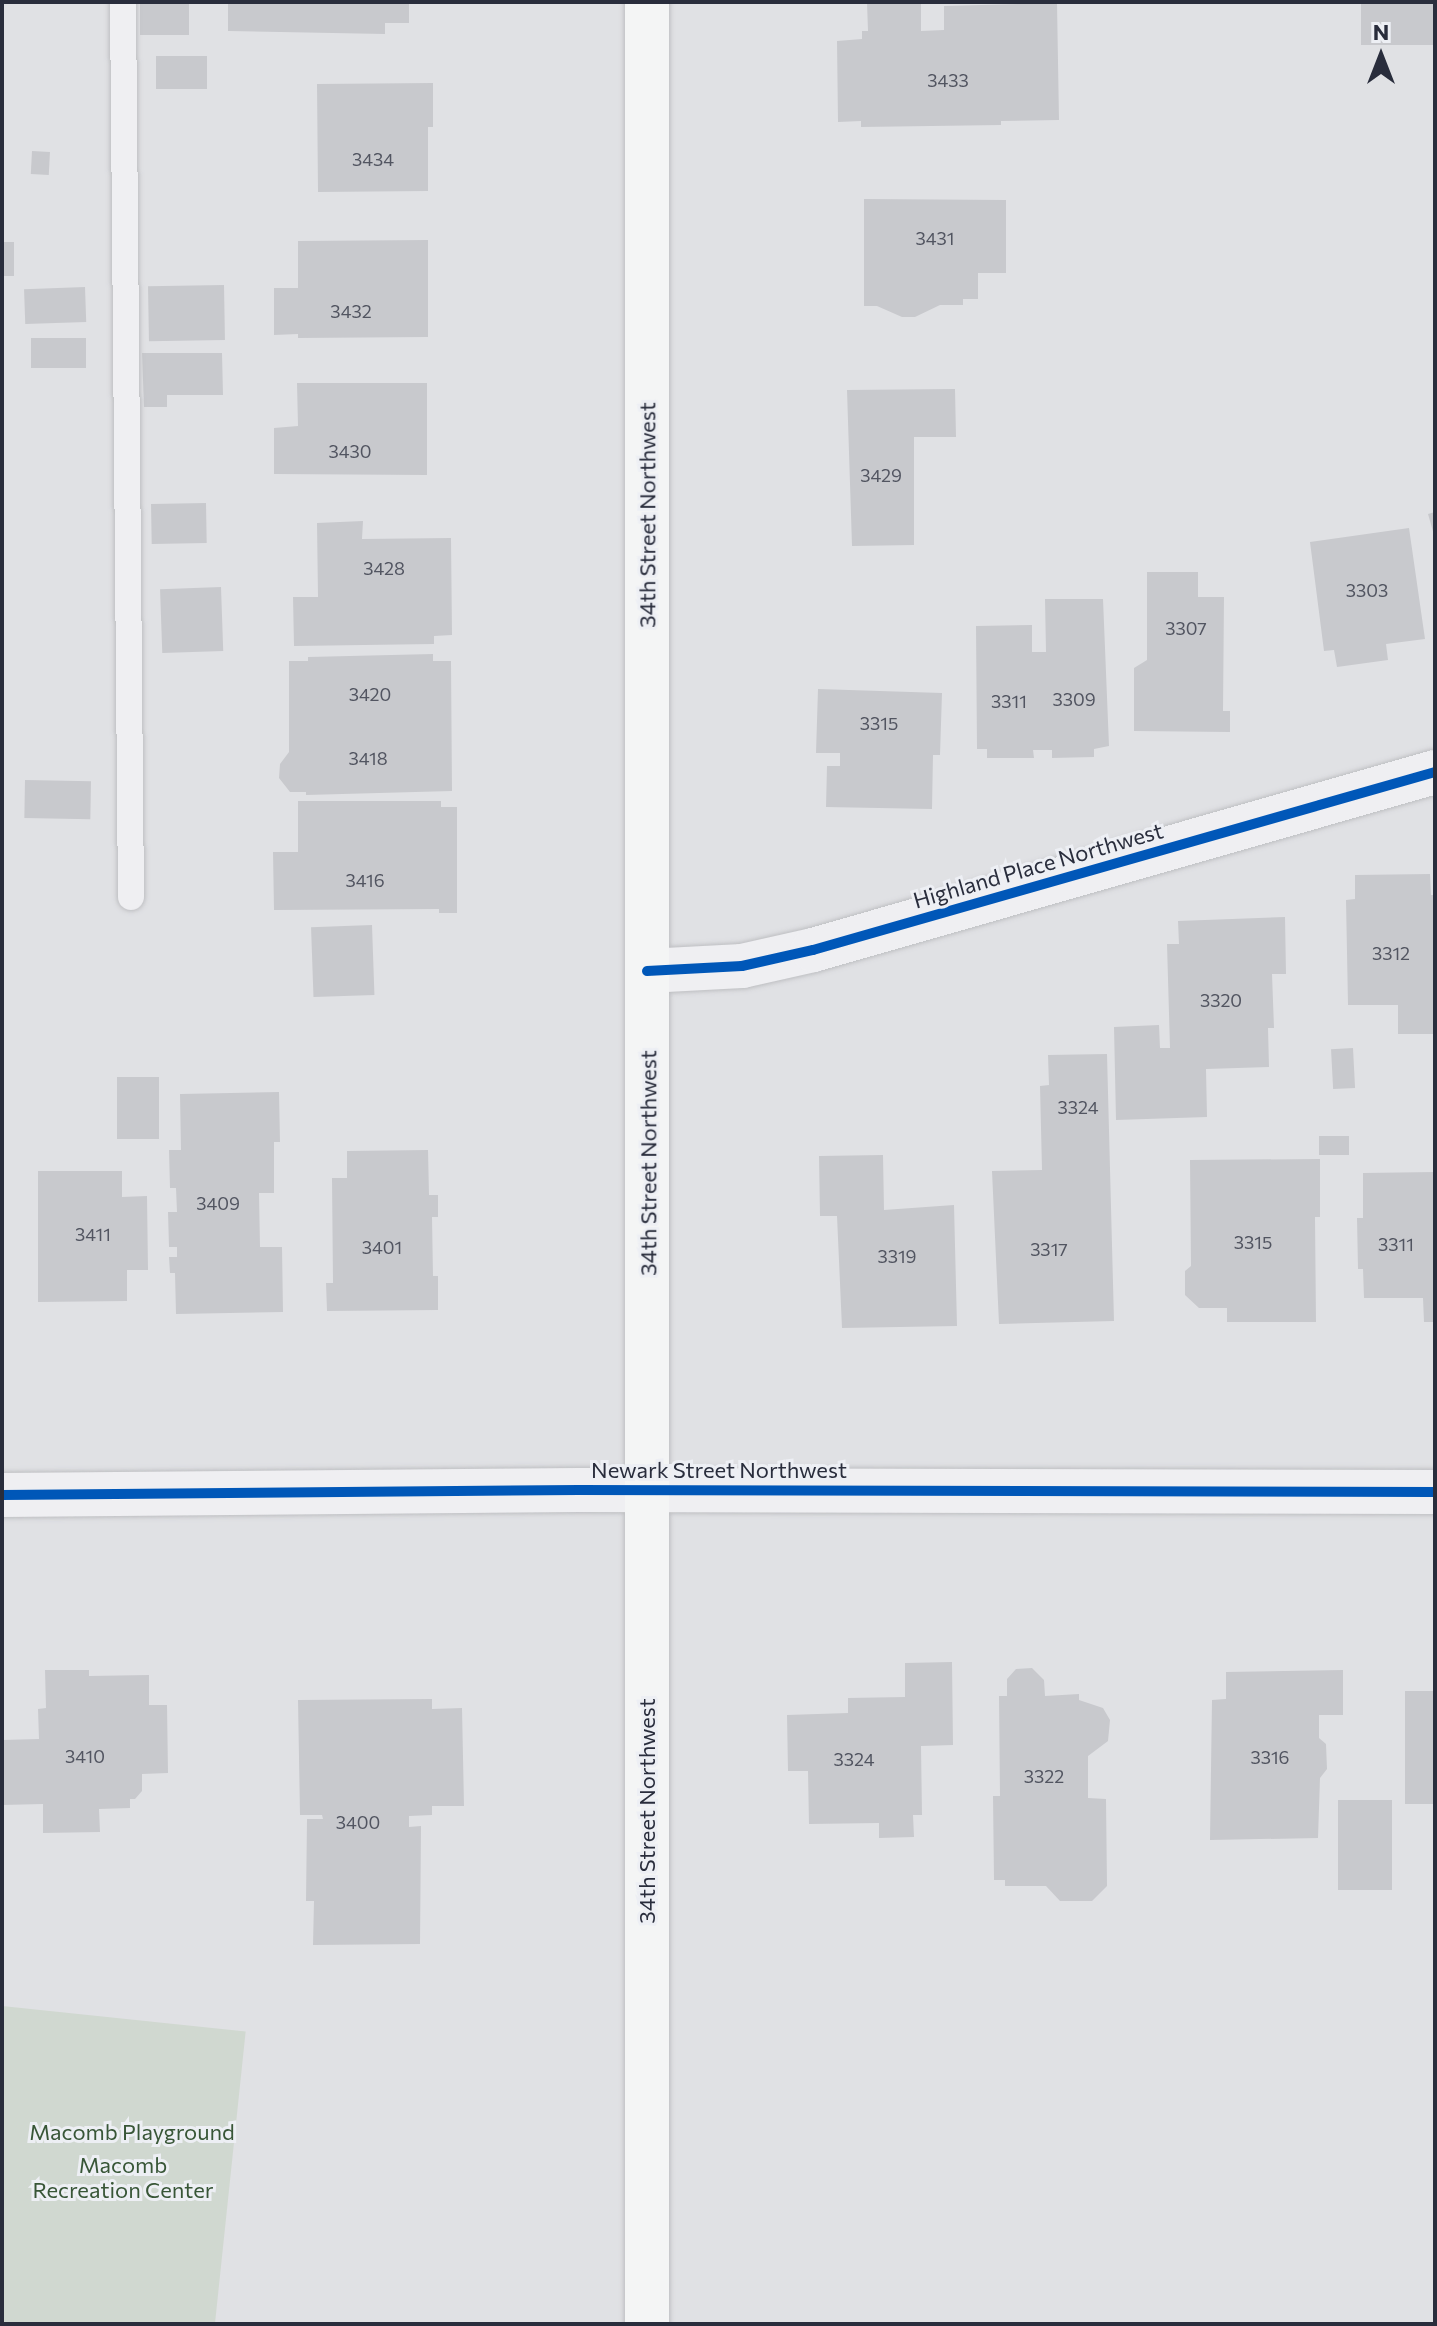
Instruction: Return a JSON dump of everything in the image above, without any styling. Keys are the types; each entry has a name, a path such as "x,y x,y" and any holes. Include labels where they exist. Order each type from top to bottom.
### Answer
{"main road":[{"name":"34th Street Northwest","path":"647,2 647,2324"}],"street":[{"name":"Highland Place Northwest","path":"647,971 742,966 813,950 1435,772"},
{"name":"Newark Street Northwest","path":"2,1495 648,1490 1435,1492"}],"lane":[{"path":"123,2 131,897"}],"green space":[{"name":"Macomb Recreation Center","path":"2,2006 246,2032 215,2324 2,2324"}],"building":[{"path":"140,2 189,2 189,35 140,35"},
{"path":"228,2 409,2 409,23 385,23 385,34 228,31"},
{"path":"867,2 921,2 921,31 944,30 944,6 1057,3 1059,120 1001,121 1001,125 861,127 861,121 838,122 837,41 862,39 862,31 868,31"},
{"path":"1361,2 1435,2 1435,45 1361,45"},
{"path":"156,56 207,56 207,89 156,89"},
{"path":"433,83 433,127 428,127 428,191 318,192 317,84"},
{"path":"32,151 50,152 49,175 31,174"},
{"path":"864,199 1006,200 1006,273 978,273 978,299 963,299 963,305 940,305 915,317 902,317 877,306 864,306"},
{"path":"428,240 428,337 298,338 298,334 274,335 274,288 298,288 298,241"},
{"path":"2,242 14,242 14,276 2,276"},
{"path":"224,285 225,340 149,341 148,286"},
{"path":"85,287 86,322 25,324 24,289"},
{"path":"31,338 86,338 86,368 31,368"},
{"path":"142,353 222,353 223,395 167,395 167,407 144,407"},
{"path":"297,383 427,383 427,475 274,474 274,428 298,426"},
{"path":"955,389 956,437 914,437 914,545 852,546 847,390"},
{"path":"206,503 207,543 152,544 151,504"},
{"path":"1435,512 1435,535 1434,535 1428,514"},
{"path":"363,521 362,539 451,538 452,635 434,636 434,644 294,646 293,597 318,597 317,523"},
{"path":"1409,528 1425,639 1386,644 1388,660 1337,667 1334,650 1324,651 1310,542"},
{"path":"1147,572 1198,572 1198,597 1224,597 1223,711 1230,711 1230,732 1134,731 1134,668 1147,660"},
{"path":"221,587 223,651 162,653 160,589"},
{"path":"1045,599 1103,599 1109,746 1094,749 1094,757 1052,758 1052,750 1033,750 1034,758 987,758 987,749 977,749 976,626 1032,625 1032,652 1046,652"},
{"path":"433,654 433,661 451,661 452,791 306,795 306,792 290,792 279,778 280,764 289,752 289,661 308,661 308,657"},
{"path":"818,689 942,693 940,755 933,755 932,809 826,807 827,766 840,766 840,753 816,753"},
{"path":"25,780 91,781 90,819 24,818"},
{"path":"298,801 441,801 441,807 457,807 457,913 439,913 439,909 274,910 273,852 298,852"},
{"path":"1430,874 1431,895 1435,895 1435,1034 1398,1034 1398,1005 1348,1005 1346,900 1355,899 1355,875"},
{"path":"1285,917 1286,974 1272,974 1274,1028 1268,1028 1269,1067 1206,1069 1207,1117 1116,1120 1114,1027 1159,1025 1160,1048 1170,1048 1167,944 1179,944 1178,921"},
{"path":"372,925 374,995 313,997 311,927"},
{"path":"1353,1048 1355,1088 1333,1089 1331,1049"},
{"path":"1107,1054 1114,1321 999,1324 992,1171 1042,1170 1040,1086 1049,1085 1048,1055"},
{"path":"117,1077 159,1077 159,1139 117,1139"},
{"path":"279,1092 280,1142 274,1142 274,1193 259,1193 260,1247 282,1247 283,1312 176,1314 175,1273 170,1273 169,1257 177,1257 177,1247 169,1247 168,1212 177,1212 176,1188 170,1188 169,1150 181,1150 180,1094"},
{"path":"1319,1136 1349,1136 1349,1155 1319,1155"},
{"path":"428,1150 429,1195 438,1195 438,1217 432,1217 433,1276 438,1276 438,1310 327,1311 326,1283 333,1283 332,1178 347,1178 347,1151"},
{"path":"883,1155 884,1210 954,1205 957,1326 842,1328 837,1216 820,1216 819,1156"},
{"path":"1320,1159 1320,1217 1315,1217 1316,1322 1227,1322 1227,1308 1199,1308 1185,1295 1185,1271 1191,1266 1190,1160"},
{"path":"38,1171 122,1171 122,1197 147,1196 148,1270 127,1270 127,1301 38,1302"},
{"path":"1435,1172 1435,1322 1424,1322 1423,1298 1364,1298 1363,1269 1358,1269 1357,1218 1363,1218 1363,1173"},
{"path":"952,1662 953,1745 921,1746 922,1815 913,1815 914,1837 879,1838 879,1823 809,1824 808,1771 788,1771 787,1715 848,1713 848,1698 905,1697 905,1663"},
{"path":"1032,1668 1044,1680 1045,1696 1079,1694 1079,1700 1103,1708 1110,1720 1108,1741 1088,1756 1088,1798 1106,1799 1107,1886 1092,1901 1060,1901 1046,1886 1005,1886 1005,1880 994,1880 993,1796 1000,1796 999,1696 1007,1696 1007,1679 1016,1669"},
{"path":"45,1670 89,1670 89,1676 149,1675 149,1705 167,1705 168,1773 142,1774 142,1791 135,1799 130,1799 130,1808 99,1809 100,1832 43,1833 43,1804 2,1805 2,1740 39,1739 38,1709 46,1708"},
{"path":"1343,1670 1343,1715 1319,1715 1319,1738 1326,1744 1327,1769 1320,1778 1318,1838 1210,1840 1212,1700 1226,1699 1226,1672"},
{"path":"1405,1691 1435,1691 1435,1804 1405,1804"},
{"path":"432,1699 432,1709 462,1708 464,1806 432,1806 432,1815 409,1816 409,1827 421,1826 420,1944 313,1945 314,1901 306,1901 307,1819 323,1819 322,1815 300,1815 298,1700"},
{"path":"1338,1800 1392,1800 1392,1890 1338,1890"}],"cycle path":[{"path":"647,971 742,966 813,950 1435,772"},
{"path":"2,1495 579,1490 1435,1492"}],"park label":[{"name":"Macomb Playground","path":"132,2132"}]}
